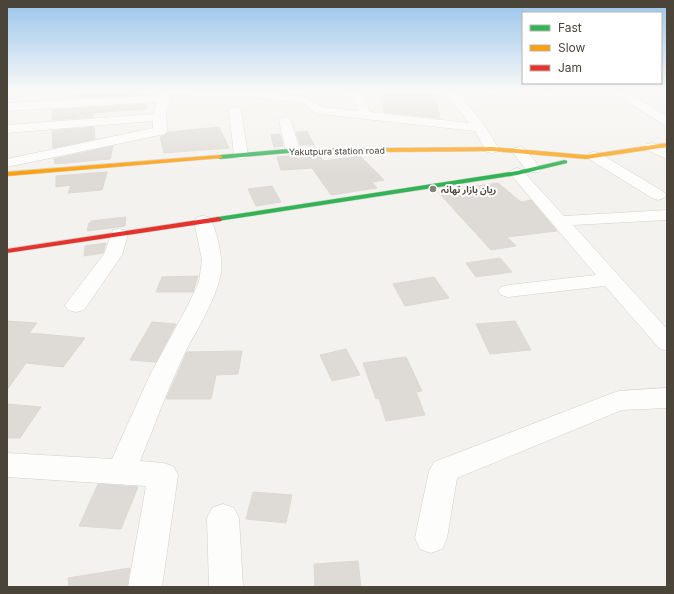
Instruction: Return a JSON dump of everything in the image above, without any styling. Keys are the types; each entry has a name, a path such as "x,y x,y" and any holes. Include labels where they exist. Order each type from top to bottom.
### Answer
{"street":[{"path":"7,129 65,119"},
{"path":"7,163 160,131 162,119"},
{"path":"236,119 241,155"},
{"path":"398,119 479,128"},
{"path":"472,119 492,149"},
{"path":"285,121 292,151"},
{"name":"Yakutpura station road","path":"7,174 292,151 492,149 590,156 667,145"},
{"path":"652,147 667,155"},
{"path":"519,152 526,171 559,221 667,343"},
{"path":"7,251 526,171 590,156 658,195"},
{"path":"559,221 667,215"},
{"path":"121,472 178,344 201,302 211,271 210,250 203,221"},
{"path":"76,305 113,255 119,234"},
{"path":"508,291 610,279"},
{"path":"431,538 444,471 619,401 667,398"},
{"path":"7,465 163,475 145,587"},
{"path":"223,518 226,587"}],"building":[{"path":"52,119 69,119 52,120"},
{"path":"94,127 95,139 53,148 52,131"},
{"path":"219,127 229,148 164,153 160,137 168,132"},
{"path":"307,131 314,145 300,145 296,132"},
{"path":"280,134 283,146 274,147 271,135"},
{"path":"113,146 110,159 55,164 54,159"},
{"path":"320,156 323,161 360,156 384,180 372,182 377,188 331,195 312,168 281,170 277,157"},
{"path":"107,172 102,190 68,193 71,185 56,187 56,176"},
{"path":"498,183 521,202 531,200 557,231 507,237 516,246 491,250 438,192"},
{"path":"272,186 281,202 256,206 248,189"},
{"path":"126,217 125,226 87,231 91,221"},
{"path":"106,243 103,253 84,256 85,246"},
{"path":"500,258 512,272 476,277 466,263"},
{"path":"198,276 193,292 156,292 162,277"},
{"path":"434,277 449,298 405,306 393,284"},
{"path":"7,321 37,323 29,333 85,338 63,367 26,363 7,390"},
{"path":"515,321 531,350 490,354 476,324"},
{"path":"152,322 176,324 156,362 130,360"},
{"path":"346,349 360,375 332,381 320,355"},
{"path":"242,351 238,374 216,375 211,399 166,399 187,352"},
{"path":"406,357 422,391 416,392 425,415 386,421 379,398 376,399 363,363"},
{"path":"7,404 41,407 20,438 7,438"},
{"path":"98,484 138,487 121,529 79,526"},
{"path":"253,492 292,495 286,523 246,519"},
{"path":"358,561 361,587 315,587 314,564"},
{"path":"130,568 127,587 69,587 68,578"}],"traffic: fast":[{"path":"220,157 288,151 388,150"},
{"path":"218,219 517,173 565,162"}],"traffic: slow":[{"path":"388,150 492,149 586,157 667,145"},
{"path":"7,174 220,157"}],"traffic: jam":[{"path":"7,251 218,219"}],"place":[{"name":"ریان بازار تھانہ","path":"433,189"}]}
